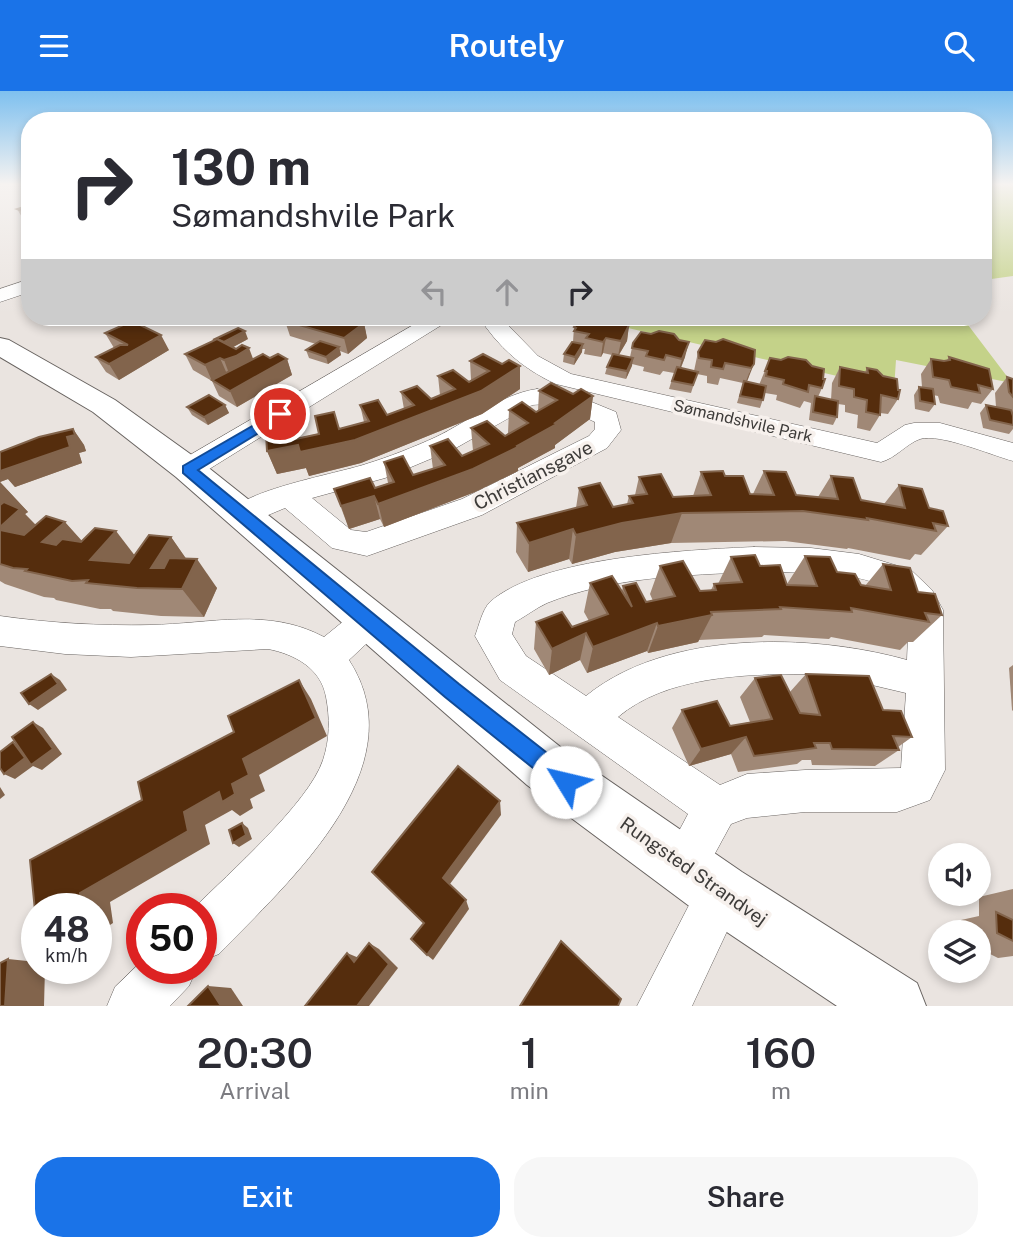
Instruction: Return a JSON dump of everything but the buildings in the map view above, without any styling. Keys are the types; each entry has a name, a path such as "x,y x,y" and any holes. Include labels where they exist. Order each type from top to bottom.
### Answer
{"main road":[{"name":"Rungsted Strandvej","path":"0,346 104,406 188,469 545,767 702,879 894,1006"}],"street":[{"path":"0,296 21,288"},
{"path":"188,469 426,326"},
{"name":"Sømandshvile Park","path":"496,326 520,355 538,368 584,384 881,453 914,431 940,431 1013,452"},
{"name":"Christiansgave","path":"242,515 288,495 375,471 445,443 526,398 541,395 563,398 607,418 608,430 598,442 472,507 368,544 343,540 288,495"},
{"path":"723,560 784,560 861,567 895,577 916,592 926,610 924,770 915,785 897,790 805,790 747,796 716,808 513,668 493,636 500,614 533,594 581,579 651,566 723,560"},
{"path":"325,658 368,621"},
{"path":"0,631 45,638 161,640 254,633 281,635 305,644 325,658 341,681 350,710 349,745 337,782 313,820 217,919"},
{"path":"587,719 625,689 677,669 749,661 823,659 887,670 925,683"},
{"path":"664,1006 702,879 716,808"},
{"path":"134,1006 155,984"}],"green space":[{"path":"992,228 1013,228 1013,276 992,279"},
{"path":"619,326 969,326 1012,383 896,360 894,389"}],"route":[{"path":"280,414 188,469 566,782"}]}
